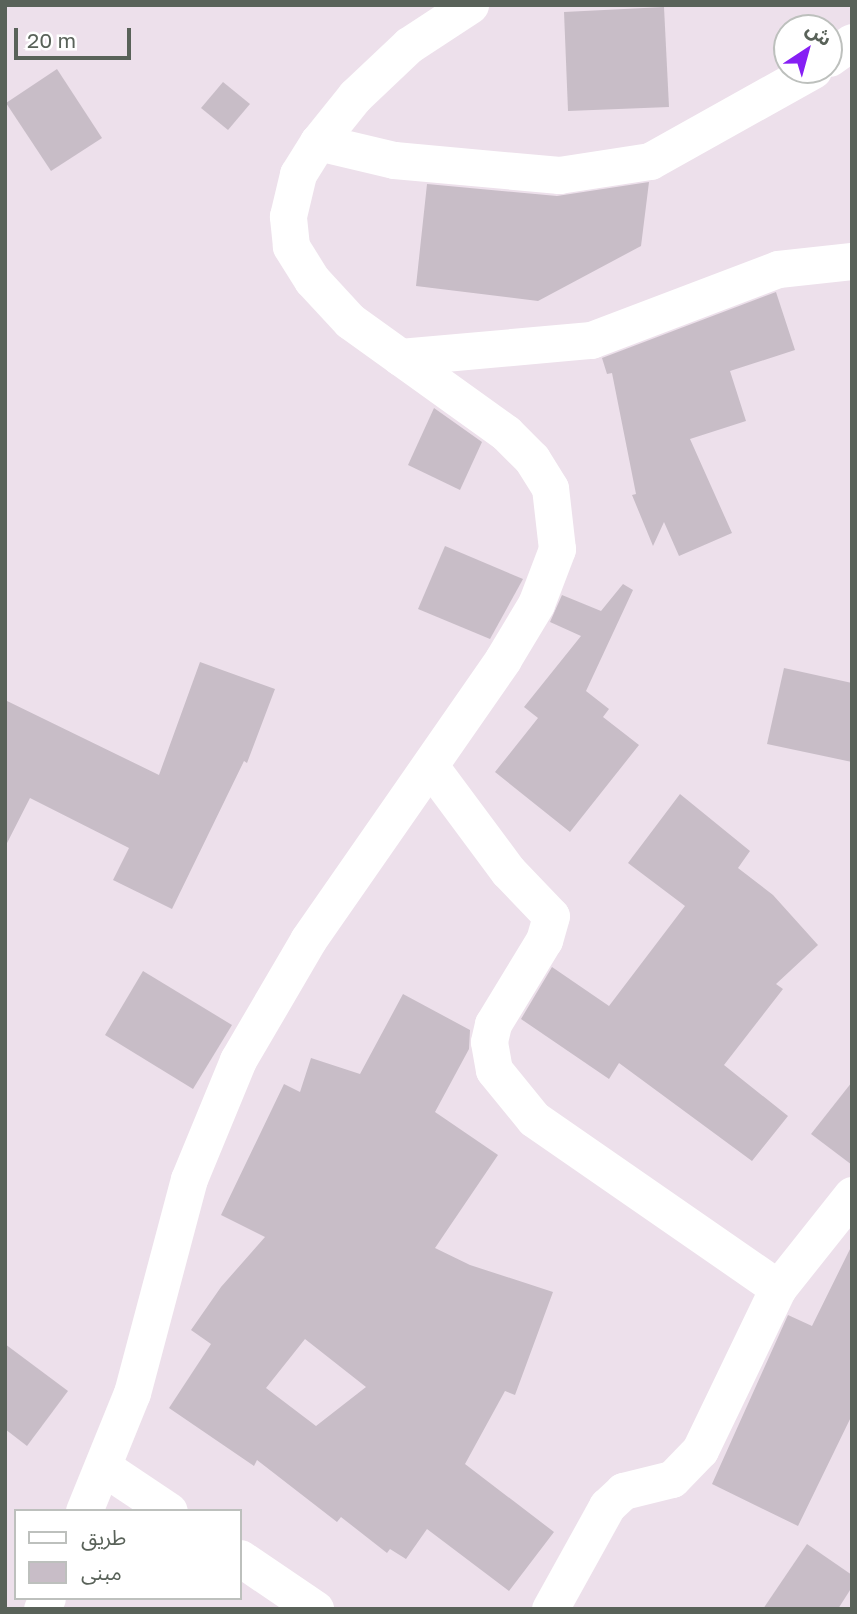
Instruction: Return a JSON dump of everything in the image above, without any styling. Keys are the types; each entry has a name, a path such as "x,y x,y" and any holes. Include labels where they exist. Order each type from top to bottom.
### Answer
{"street":[{"path":"85,1509 132,1393 189,1179 238,1060 308,940 430,766 536,604 557,548 550,488 532,459 506,433 351,321 312,280 291,246 288,216 299,174 318,142 355,96 409,45 470,5"},
{"path":"318,142 394,160 559,175 650,161 788,84"},
{"path":"400,357 591,340 778,269 852,261"},
{"path":"430,766 508,871 551,916 544,940 493,1024 490,1056 507,1090 534,1119 778,1288"},
{"path":"550,1609 607,1506 623,1491 672,1479 700,1450 778,1288 852,1195"},
{"path":"103,1467 166,1509"},
{"path":"242,1559 315,1609"}],"building":[{"path":"664,7 669,107 568,111 564,12"},
{"path":"57,69 102,138 51,171 6,103"},
{"path":"223,82 250,104 228,130 201,108"},
{"path":"649,182 641,246 538,301 416,286 427,184 557,196"},
{"path":"776,292 795,350 730,371 746,421 690,439 732,533 679,556 664,522 653,546 632,495 636,494 612,373 607,374 602,358"},
{"path":"434,408 482,442 460,490 408,465"},
{"path":"445,546 523,579 490,639 418,609"},
{"path":"623,584 633,590 586,691 609,709 603,717 639,745 570,832 495,772 538,718 524,707 581,636 550,622 562,595 601,611"},
{"path":"200,662 275,689 247,763 244,761 172,909 113,880 129,848 30,798 5,847 5,700 159,775"},
{"path":"784,668 852,683 852,762 767,744"},
{"path":"680,794 750,851 738,868 773,895 818,945 776,984 783,989 724,1065 788,1116 752,1161 619,1063 609,1079 521,1019 552,967 609,1006 685,906 628,863"},
{"path":"143,971 232,1025 193,1089 105,1035"},
{"path":"403,994 470,1030 469,1049 435,1112 498,1155 435,1248 470,1265 553,1292 515,1395 505,1391 465,1464 554,1532 509,1591 427,1529 406,1559 390,1549 387,1553 341,1517 337,1522 257,1460 254,1466 169,1408 211,1344 191,1330 221,1287 265,1237 221,1215 284,1084 300,1092 311,1058 360,1074","holes":["305,1339 366,1387 316,1426 266,1388"]},
{"path":"852,1082 852,1165 811,1134"},
{"path":"852,1245 852,1415 798,1526 712,1484 788,1315 812,1326"},
{"path":"5,1344 68,1391 27,1446 5,1429"},
{"path":"807,1544 852,1575 852,1587 838,1609 763,1609"}]}
